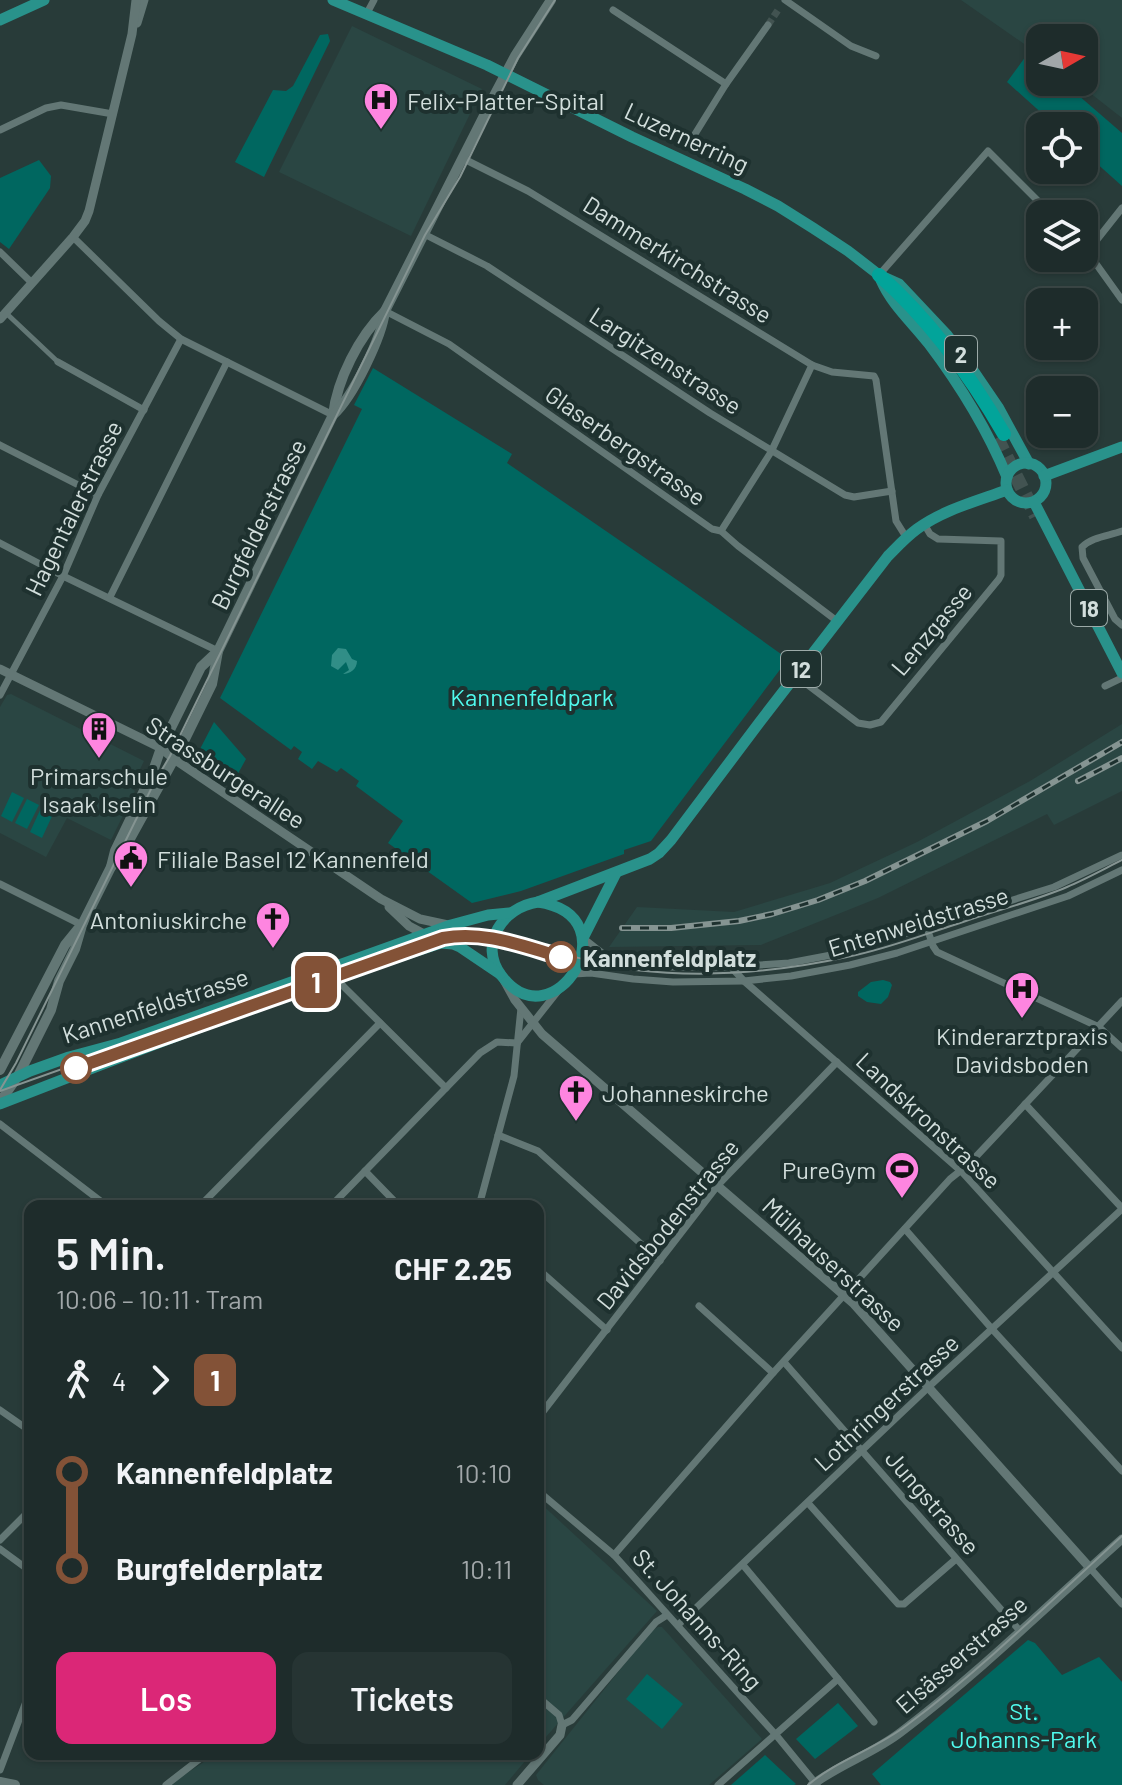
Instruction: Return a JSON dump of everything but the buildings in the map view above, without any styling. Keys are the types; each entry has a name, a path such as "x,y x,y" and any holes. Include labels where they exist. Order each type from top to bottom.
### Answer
{"highway":[{"path":"879,275 946,347 979,393 1000,436"}],"main road":[{"path":"0,20 44,0"},
{"name":"Luzernerring","path":"333,0 505,74 778,206 879,275 899,284 947,335 998,407 1029,464"},
{"name":"Burgfelderstrasse","path":"111,867 121,855 174,759 212,684 218,651 333,415 340,383 365,335 385,311 505,74 551,0"},
{"name":"Luzernerring","path":"879,275 886,292 926,340 969,400 1007,483"},
{"path":"1044,476 1122,447"},
{"path":"1007,483 1015,500 1034,502 1043,494 1045,482 1038,468 1029,464"},
{"name":"12","path":"538,902 638,865 659,853 837,621 906,537 924,524 1007,483 1013,468 1029,464"},
{"name":"18","path":"1034,502 1122,675"},
{"name":"Burgfelderstrasse","path":"0,1103 18,1076 51,1010 59,981 75,949 82,925 111,867 115,851 161,748 201,667 218,651"},
{"path":"441,943 460,947 526,995 542,996 558,990 574,974 581,958 583,938 616,873"},
{"path":"500,974 494,960 493,944 499,926 509,913 525,905 538,902 555,906 569,914 583,938"},
{"name":"Kannenfeldstrasse","path":"0,1103 334,974 424,935 488,915 509,913"},
{"name":"Burgfelderstrasse","path":"0,1070 65,945 82,925"},
{"name":"Kannenfeldstrasse","path":"0,1085 69,1057 101,1050 334,974 441,943"},
{"path":"0,1782 15,1785"}],"street":[{"path":"132,34 136,0"},
{"path":"144,0 132,34 85,221 3,316 58,362 144,410"},
{"path":"366,15 374,0"},
{"path":"784,2 851,46 876,56"},
{"path":"613,10 726,84"},
{"path":"695,134 768,25"},
{"path":"0,130 46,108 61,105 113,114"},
{"path":"879,275 988,151 1037,200"},
{"name":"Dammerkirchstrasse","path":"462,158 528,191 812,365 832,372 872,375 876,380 892,491"},
{"path":"1098,235 1122,208"},
{"name":"Largitzenstrasse","path":"424,234 487,266 697,405 845,495 854,497 892,491"},
{"path":"73,237 181,339 333,415"},
{"path":"0,252 32,283"},
{"path":"1098,266 1122,300"},
{"name":"Glaserbergstrasse","path":"385,311 449,344 712,529 721,531 837,621"},
{"name":"Hagentalerstrasse","path":"0,695 63,576 98,495 181,339"},
{"path":"110,597 227,362"},
{"path":"721,531 771,452 812,365"},
{"path":"0,445 98,495"},
{"path":"892,491 896,521 906,537"},
{"name":"Lenzgasse","path":"796,676 858,723 870,725 881,722 1001,575 1001,541 938,539 930,534 924,524"},
{"path":"1120,620 1083,558 1082,547 1089,540 1122,531"},
{"path":"0,543 218,651"},
{"name":"Strassburgerallee","path":"0,669 161,748 381,899 420,919 451,925"},
{"path":"1105,686 1122,675"},
{"name":"Entenweidstrasse","path":"583,938 606,956 621,962 671,967 789,963 847,952 1054,887 1122,855"},
{"name":"Entenweidstrasse","path":"574,974 673,982 744,981 850,965 897,953 1068,896 1122,870"},
{"path":"0,884 82,925"},
{"name":"Strassburgerallee","path":"381,899 402,919 441,943"},
{"path":"927,928 935,949 941,954 1099,1027 1122,1048"},
{"name":"Landskronstrasse","path":"731,967 961,1171 1122,1348"},
{"path":"334,974 446,1088"},
{"name":"Mülhauserstrasse","path":"500,974 542,1034 844,1295 1122,1604"},
{"path":"517,1043 558,990"},
{"path":"614,1555 773,1373 950,1179 1122,1001"},
{"path":"481,1200 514,1076 521,1008"},
{"path":"206,1200 380,1023"},
{"path":"337,1200 489,1046 505,1041 517,1043"},
{"name":"Davidsbodenstrasse","path":"544,1410 718,1185 837,1062"},
{"path":"1025,1104 1122,1208"},
{"path":"0,1124 99,1200"},
{"path":"498,1135 538,1151 660,1261"},
{"path":"365,1171 393,1200"},
{"name":"Lothringerstrasse","path":"678,1625 1122,1208"},
{"path":"905,1229 1122,1471"},
{"path":"544,1274 607,1330"},
{"path":"699,1306 773,1373"},
{"name":"Jungstrasse","path":"784,1362 1020,1631"},
{"path":"0,1410 24,1427"},
{"name":"St. Johanns-Ring","path":"544,1496 614,1555 776,1735 815,1784"},
{"path":"808,1503 898,1604 904,1604 956,1559"},
{"path":"0,1540 24,1516"},
{"name":"Elsässerstrasse","path":"815,1784 899,1733 1020,1631 1122,1539"},
{"path":"0,1549 24,1567"},
{"path":"743,1565 874,1722"},
{"path":"562,1725 572,1720 656,1622 667,1615"},
{"path":"718,1785 838,1679"},
{"path":"544,1702 559,1715 562,1725 560,1735 544,1754"},
{"path":"0,1770 24,1707"},
{"path":"166,1785 198,1760"},
{"path":"517,1785 538,1760"}],"shaded area":[{"path":"961,0 1122,0 1122,118 1094,96 1098,96 1098,24 1026,24 1026,45"},
{"name":"Felix-Platter-Spital","path":"352,26 482,89 411,236 279,172"},
{"path":"338,648 346,649 357,661 348,673 343,674 349,670 346,662 338,670 331,666 332,655"},
{"path":"11,694 144,761 131,788 135,791 111,840 67,818 46,857 0,833 0,707 7,695"},
{"path":"1122,724 1122,791 1054,825 1047,814 878,898 761,945 609,947 637,907 734,912 830,883 917,842 1030,781"},
{"path":"544,1507 657,1611 544,1739"},
{"path":"662,1627 762,1739 709,1785 544,1785 536,1775 650,1632"},
{"path":"207,1760 526,1760 505,1785 169,1785"}],"green space":[{"path":"328,34 330,41 264,177 235,162 273,90 286,91 293,86 320,35"},
{"path":"1026,56 1026,96 1079,96 1098,112 1040,112 1007,82"},
{"path":"1098,112 1122,133 1122,186 1098,165"},
{"path":"39,160 51,176 50,188 9,249 0,242 0,178"},
{"name":"Kannenfeldpark","path":"373,368 512,454 507,463 788,659 651,841 624,850 624,854 521,891 472,903 388,843 403,821 356,786 359,781 341,768 337,772 318,761 312,769 298,759 302,752 294,746 291,750 220,698 362,409 354,405"},
{"path":"214,722 246,759 235,779 200,756 199,751"},
{"path":"12,792 24,798 12,822 1,816"},
{"path":"27,799 39,805 27,829 15,823"},
{"path":"41,808 53,814 42,838 30,832"},
{"path":"883,980 892,985 888,997 881,1004 867,1002 858,996 858,992 871,982"},
{"name":"St. Johanns-Park","path":"1028,1640 1035,1643 1062,1675 1099,1657 1122,1682 1122,1785 881,1785 872,1774"},
{"path":"647,1674 683,1704 662,1729 626,1699"},
{"path":"838,1703 858,1726 815,1759 796,1739"},
{"path":"765,1755 796,1784 731,1785"}],"tunnel":[{"path":"768,25 778,10"},
{"path":"997,438 1036,516"}],"tram line":[{"path":"0,1090 170,756 425,235 460,177 518,58 555,0"},
{"path":"0,1091 445,933 467,931 488,934 635,970 688,973 768,970 891,946 1054,892 1122,860"},
{"name":"1","path":"76,1068 443,938 485,936 561,957"},
{"path":"808,1785 831,1768 895,1733 935,1703 1017,1633 1122,1536"}],"railway":[{"path":"622,928 671,928 739,921 818,900 865,881 987,821 1122,742"},
{"path":"1078,781 1122,758"}],"place":[{"name":"Felix-Platter-Spital","path":"381,131"},
{"name":"Primarschule Isaak Iselin","path":"99,760"},
{"name":"Filiale Basel 12 Kannenfeld","path":"131,889"},
{"name":"Antoniuskirche","path":"273,950"},
{"name":"Kannenfeldplatz","path":"561,957"},
{"name":"Kinderarztpraxis Davidsboden","path":"1022,1020"},
{"name":"Johanneskirche","path":"576,1123"},
{"name":"PureGym","path":"902,1200"}]}
